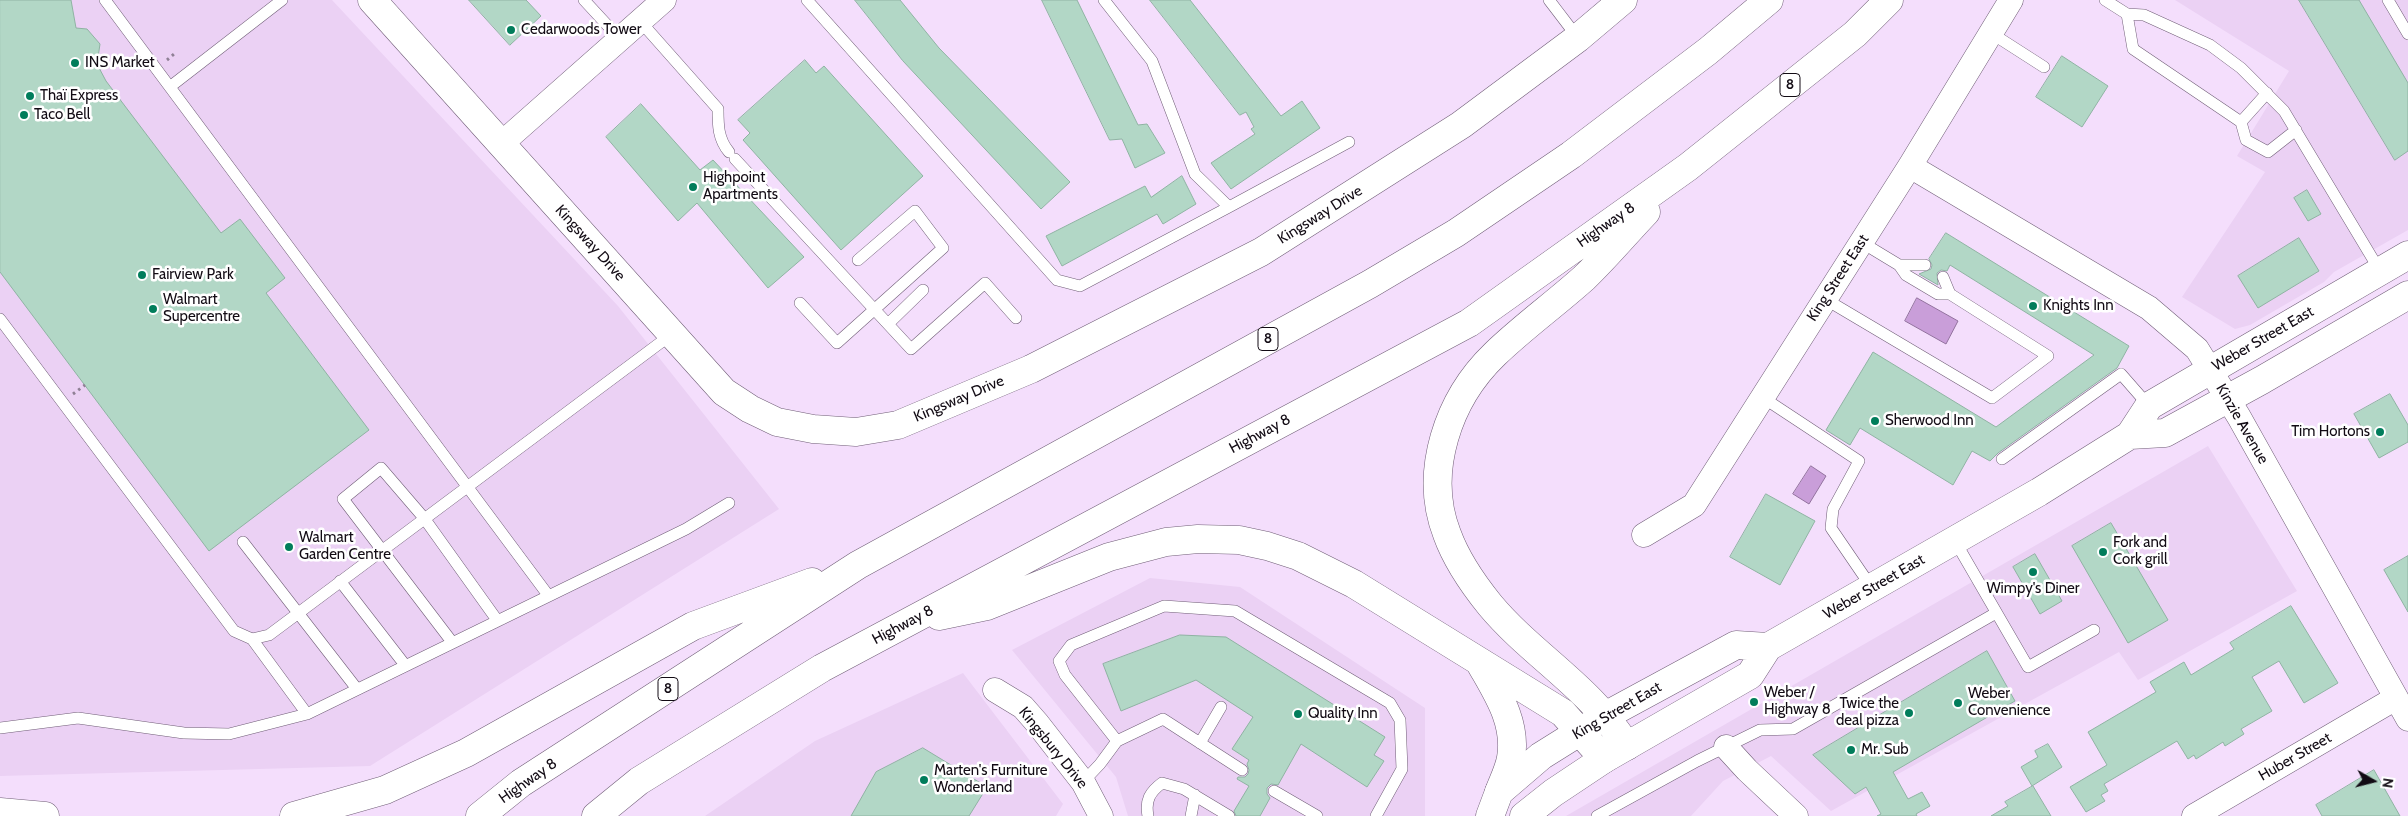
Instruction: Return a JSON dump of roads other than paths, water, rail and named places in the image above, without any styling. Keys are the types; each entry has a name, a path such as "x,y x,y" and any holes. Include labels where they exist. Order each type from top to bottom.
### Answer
{"main road":[{"name":"Kingsway Drive","path":"372,0 724,392 750,409 777,422 813,429 856,432 898,425 1030,369 1261,252 1461,125 1578,38 1623,0"},
{"name":"Highway 8","path":"480,816 521,783 858,565 1370,284 1456,232 1571,155 1708,51 1769,0"},
{"name":"Highway 8","path":"596,816 639,781 822,668 1469,323 1688,167 1855,34 1889,0"},
{"path":"1524,816 1553,792 1627,746 1606,716 1490,605 1462,566 1446,534 1438,498 1439,461 1446,431 1458,402 1473,379 1494,355 1584,277 1688,167"},
{"name":"Weber Street East","path":"1627,746 1750,675 1768,647 1955,541 2130,436 2149,406 2408,255"},
{"name":"Weber Street East","path":"2130,436 2165,434 2408,295"},
{"path":"910,622 987,606 1109,557 1166,542 1198,539 1239,540 1267,546 1320,566 1354,584 1563,713 1604,760"},
{"path":"294,816 394,786 466,753 693,626 858,565"},
{"name":"King Street East","path":"1495,804 1522,770 1606,716 1736,645 1768,647"},
{"path":"1480,662 1505,708 1512,735 1511,759 1495,804"},
{"path":"0,812 45,816"}],"street":[{"path":"501,144 664,0"},
{"name":"King Street East","path":"1644,535 1694,505 1910,166 2012,0"},
{"name":"Kinzie Avenue","path":"1910,166 2149,308 2197,349 2211,369 2408,718"},
{"name":"Kingsbury Drive","path":"995,690 1023,707 1083,782 1102,816"},
{"name":"Huber Street","path":"2194,816 2396,698"},
{"path":"1726,747 1747,770 1796,816"}],"lane":[{"path":"105,0 172,86 548,595"},
{"path":"172,86 282,0"},
{"path":"584,0 620,38"},
{"path":"807,0 1057,280 1080,286 1349,142"},
{"path":"1104,0 1152,61 1195,174 1229,207"},
{"path":"1549,0 1578,38"},
{"path":"2105,0 2127,14 2144,14 2210,45 2242,68 2284,111 2380,271"},
{"path":"2388,0 2408,34"},
{"path":"2127,14 2133,50 2241,122 2246,140 2268,152 2296,130"},
{"path":"640,21 718,109 718,130 723,145 732,156 911,349 985,283 1016,318"},
{"path":"1991,33 2044,67"},
{"path":"2241,122 2267,93"},
{"path":"800,303 837,342 943,248 915,211 858,260"},
{"path":"1825,299 1992,398 2048,356 1950,294 1938,294 1914,280 1906,275 1900,265 1861,242"},
{"path":"1900,265 1925,265"},
{"path":"1943,276 1950,294"},
{"path":"888,324 924,290"},
{"path":"0,318 234,632 252,639 307,714"},
{"path":"252,639 269,635 467,485 672,334"},
{"path":"2002,459 2121,374 2149,406"},
{"path":"1762,397 1860,461 1834,509 1831,528 1872,589"},
{"path":"452,642 383,549 343,499 381,468 424,518 497,620"},
{"path":"0,728 78,718 184,733 229,734 307,714 686,529 729,503"},
{"path":"1955,541 2028,667 2094,630"},
{"path":"243,542 357,689"},
{"path":"340,581 404,666"},
{"path":"1117,741 1065,675 1059,660 1071,645 1164,606 1234,611 1390,703 1400,720 1402,769 1376,816"},
{"path":"1597,816 1760,730 1793,729 1996,613"},
{"path":"1200,743 1221,707"},
{"path":"1083,782 1100,764 1117,741 1163,719 1242,770"},
{"path":"1148,816 1146,806 1150,792 1162,783 1195,795 1229,816"},
{"path":"1274,791 1317,816"},
{"path":"1191,816 1195,795"}],"place":[{"name":"Cedarwoods Tower","path":"511,30"},
{"name":"INS Market","path":"75,63"},
{"name":"Thaï Express","path":"30,96"},
{"name":"Taco Bell","path":"24,115"},
{"name":"Highpoint Apartments","path":"693,187"},
{"name":"Fairview Park","path":"142,275"},
{"name":"Knights Inn","path":"2033,306"},
{"name":"Walmart Supercentre","path":"153,309"},
{"name":"Sherwood Inn","path":"1875,421"},
{"name":"Tim Hortons","path":"2380,432"},
{"name":"Walmart Garden Centre","path":"289,547"},
{"name":"Fork and Cork grill","path":"2103,552"},
{"name":"Wimpy's Diner","path":"2033,572"},
{"name":"Weber / Highway 8","path":"1754,702"},
{"name":"Weber Convenience","path":"1958,703"},
{"name":"Twice the deal pizza","path":"1909,713"},
{"name":"Quality Inn","path":"1298,714"},
{"name":"Mr. Sub","path":"1851,750"},
{"name":"Marten's Furniture Wonderland","path":"924,780"}]}
